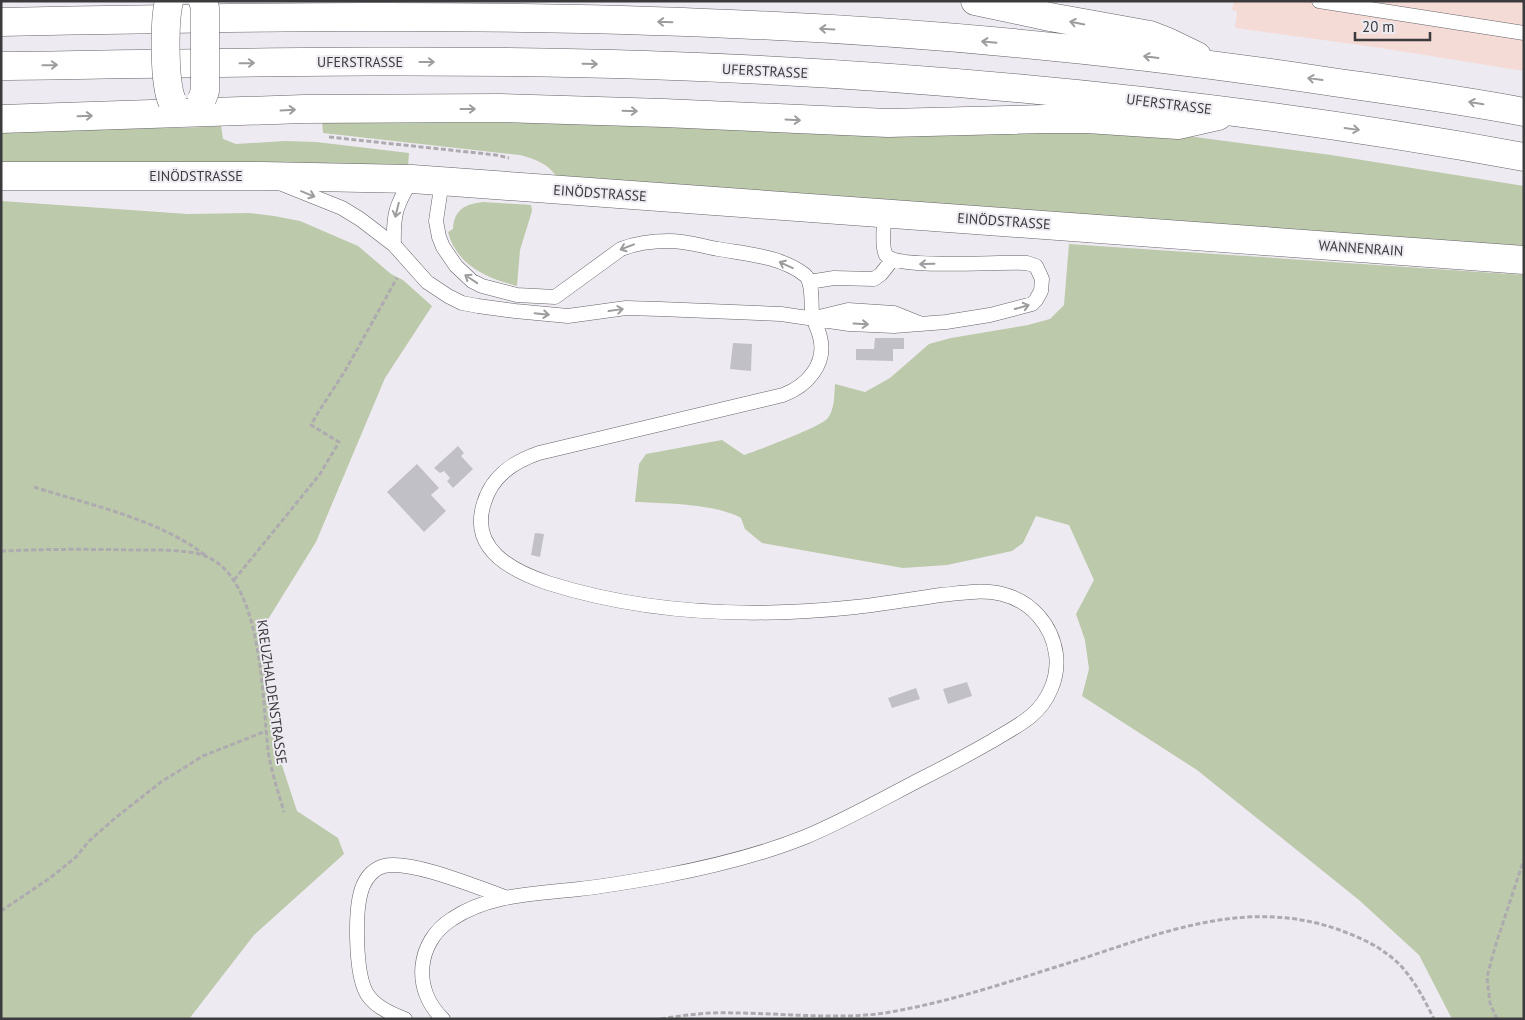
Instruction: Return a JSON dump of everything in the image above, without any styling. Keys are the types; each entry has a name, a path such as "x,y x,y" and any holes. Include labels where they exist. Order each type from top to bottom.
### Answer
{"main road":[{"path":"169,1 166,77 168,90 187,104"},
{"path":"187,104 205,91 203,1"},
{"path":"975,1 1059,19 1150,35 1216,65"},
{"path":"1,22 374,17 561,18 720,23 929,36 1132,55 1399,91 1524,112"},
{"name":"UFERSTRASSE","path":"1,66 395,62 644,65 749,69 891,78 1128,99 1371,132 1524,157"},
{"path":"1,119 187,104 314,109 519,109 664,113 888,123 1087,119 1170,125 1186,124 1234,112"},
{"name":"EINÖDSTRASSE","path":"1,176 262,176 412,179 1198,236"},
{"name":"WANNENRAIN","path":"1198,236 1524,260"}],"lane":[{"path":"1319,1 1524,33"},
{"path":"262,176 342,208 394,245 418,273 437,290 462,302 478,306 568,316 626,308 781,314 848,324 894,326 946,322 1026,306 1032,304 1039,295 1042,285 1041,274 1036,266 1028,263 913,264 892,260 886,256 884,249 885,213"},
{"path":"394,245 397,207 400,198 412,179"},
{"path":"442,181 436,221 443,247 462,273 493,290 517,295 554,297 561,294 621,249 635,244 669,241 695,244 768,258 804,275 809,282 813,318 821,344 820,359 813,373 792,392 538,453 526,457 502,472 490,488 483,505 481,522 488,544 493,552 507,564 525,575 587,594 672,608 728,612 796,612 970,592 992,592 1012,597 1029,606 1036,613 1046,627 1054,644 1056,671 1045,701 1038,710 1021,724 952,763 832,824 788,843 722,863 667,875 585,888 505,897 477,905 456,916 439,930 428,948 423,967 422,984 429,1002 443,1019"},
{"path":"809,282 834,278 874,279 881,274 892,260"},
{"path":"405,1019 374,1002 364,988 359,971 358,909 361,892 367,877 382,866 404,865 461,881 505,897"}],"path":[{"path":"327,137 496,155 512,159"},
{"path":"234,580 320,474 339,442 311,425 345,371 408,260"},
{"path":"34,486 153,525 192,546 205,556"},
{"name":"KREUZHALDENSTRASSE","path":"1,551 58,549 170,550 205,556 224,569 234,580 243,596 255,632 271,768 284,812"},
{"path":"1,911 50,878 76,857 88,842 114,819 161,782 203,756 266,731"},
{"path":"1497,1019 1490,1003 1487,977 1524,859"},
{"path":"661,1019 730,1012 831,1017 885,1014 958,997 1178,928 1225,918 1263,916 1316,923 1359,937 1373,944 1390,955 1408,974 1434,1019"}],"shaded area":[{"path":"1234,1 1524,1 1524,71 1381,48 1235,28 1237,11 1232,10"}],"green space":[{"path":"454,118 1023,128 1180,135 1331,155 1524,186 1524,248 556,176 540,162 520,155 323,133 322,120"},
{"path":"221,126 223,139 236,144 285,141 316,142 409,153 408,167 235,163 1,163 1,129"},
{"path":"1,201 188,214 249,213 300,221 358,246 391,274 403,280 432,306 385,378 316,542 262,629 274,741 297,811 338,838 344,854 254,935 189,1019 1,1019"},
{"path":"483,202 531,205 532,211 520,250 517,286 495,279 475,269 458,254 452,244 448,232 453,229 458,212 471,204"},
{"path":"1069,244 1524,275 1524,1019 1452,1019 1419,955 1359,900 1197,770 1082,696 1089,669 1085,640 1076,614 1094,580 1069,525 1036,516 1023,543 1012,551 947,565 903,568 762,543 745,529 741,518 731,513 690,505 635,502 639,464 646,454 722,440 744,455 789,438 823,422 828,418 832,410 835,384 865,392 890,378 929,344 1050,319 1064,305"}],"building":[{"path":"875,338 904,338 904,349 893,349 893,361 856,360 856,349 874,349"},
{"path":"733,343 752,344 751,371 730,369"},
{"path":"458,446 464,453 461,456 473,469 453,488 447,481 450,478 444,471 440,473 434,468"},
{"path":"417,464 439,488 431,495 446,511 424,532 387,492"},
{"path":"535,533 544,534 540,557 531,555"},
{"path":"967,682 972,696 948,704 943,689"},
{"path":"916,688 920,699 892,708 888,698"}]}
